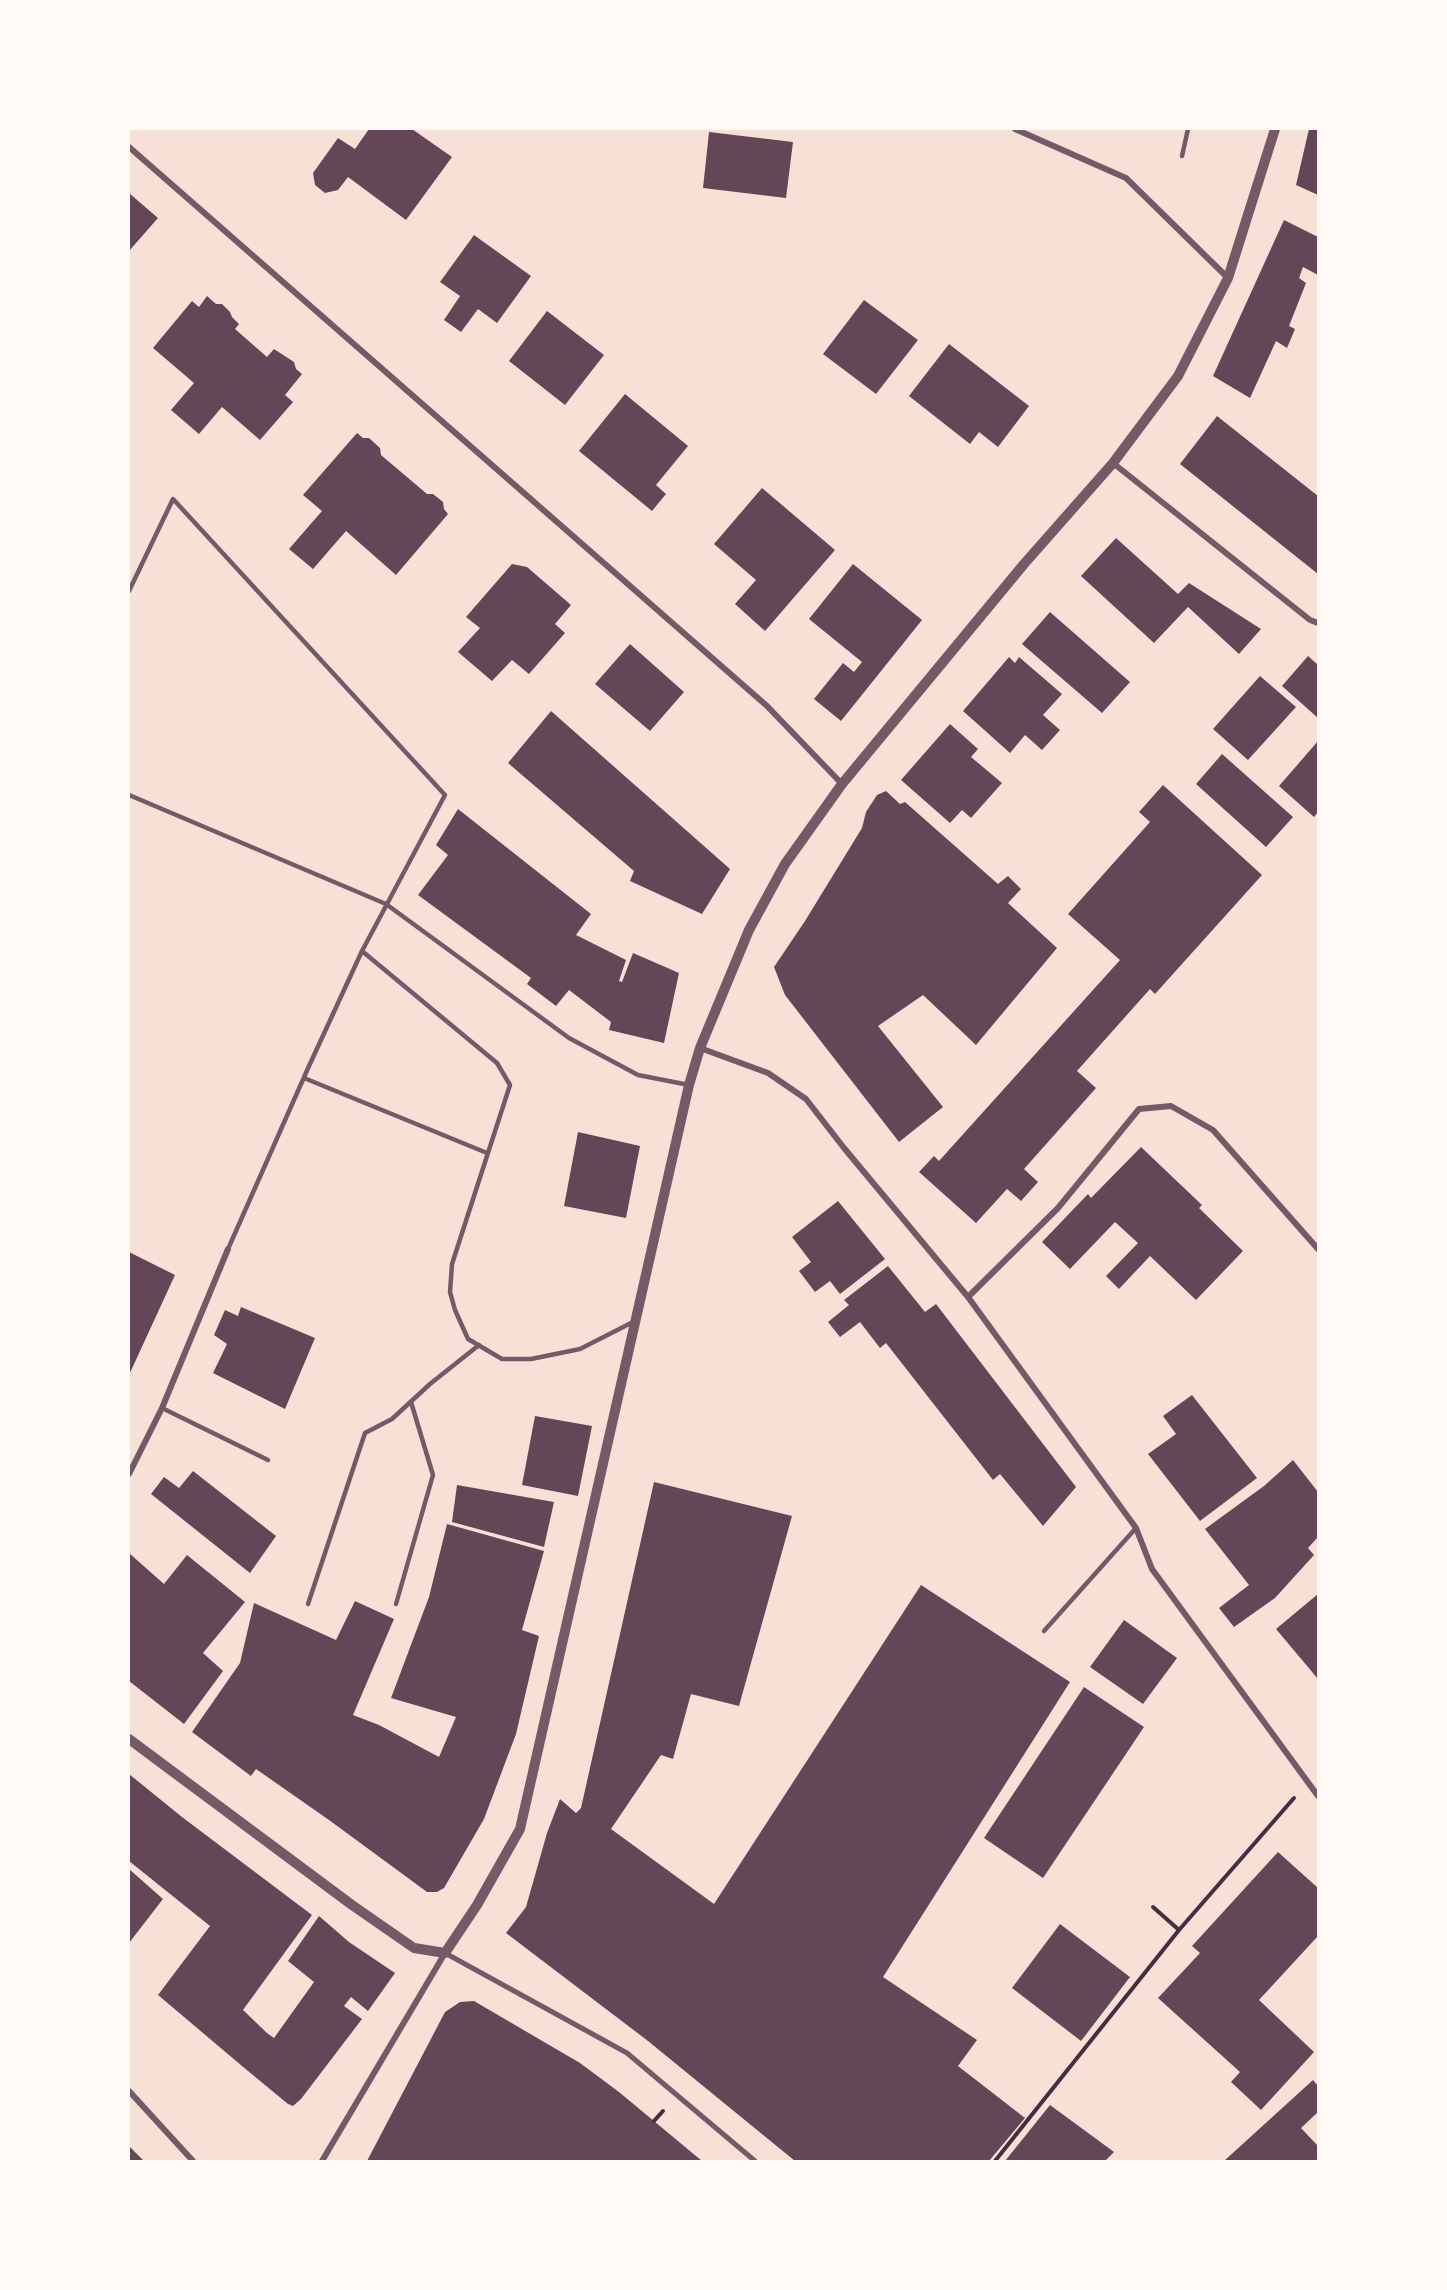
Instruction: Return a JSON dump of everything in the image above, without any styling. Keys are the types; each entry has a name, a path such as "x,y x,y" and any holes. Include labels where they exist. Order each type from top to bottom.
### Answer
{"street":[{"path":"1015,129 1126,178 1228,278"},
{"path":"322,2161 445,1953 477,1905 520,1829 689,1085 700,1047 749,930 785,864 842,784 1024,564 1113,463 1178,376 1228,278 1275,129"},
{"path":"129,147 767,706 842,784"},
{"path":"1113,463 1310,620 1318,623"},
{"path":"700,1047 768,1073 806,1099 968,1297 1136,1528 1152,1569 1318,1796"},
{"path":"968,1297 1058,1208 1139,1109 1171,1106 1213,1130 1318,1249"},
{"path":"129,1474 162,1408 228,1249"},
{"path":"129,1739 352,1905 414,1948 445,1953 627,2053 755,2161"},
{"path":"129,2091 193,2161"}],"lane":[{"path":"1182,156 1188,129"},
{"path":"129,591 174,499 445,795 362,951 228,1249"},
{"path":"129,795 386,904 569,1038 638,1075 689,1085"},
{"path":"362,951 497,1063 510,1085 452,1264 450,1292 468,1339 502,1359 531,1359 580,1350 636,1321"},
{"path":"304,1078 488,1154"},
{"path":"308,1604 365,1433 392,1419 479,1345"},
{"path":"396,1604 433,1475 411,1402"},
{"path":"162,1408 268,1460"},
{"path":"1044,1631 1136,1528"}],"path":[{"path":"995,2161 1179,1930 1308,1781"},
{"path":"1153,1907 1179,1930"}],"building":[{"path":"369,129 412,129 452,157 406,220 348,177 338,190 325,193 315,185 313,173 338,138 355,149"},
{"path":"1309,129 1318,129 1318,195 1296,185"},
{"path":"709,132 793,142 786,198 703,188"},
{"path":"129,193 158,218 129,251"},
{"path":"1284,220 1318,237 1318,275 1303,267 1299,278 1306,283 1289,326 1295,329 1287,348 1276,341 1250,398 1213,376"},
{"path":"474,235 531,276 497,323 478,309 461,332 444,320 460,296 440,282"},
{"path":"207,296 216,304 222,304 230,312 239,324 235,329 267,357 274,349 294,362 296,369 302,374 285,395 293,402 260,440 222,407 199,434 171,410 194,383 153,348 192,301 199,307"},
{"path":"864,300 918,340 876,394 823,354"},
{"path":"547,311 604,355 565,405 509,361"},
{"path":"949,344 1029,406 998,447 979,432 970,444 909,396"},
{"path":"625,394 688,446 656,485 666,494 652,511 579,451"},
{"path":"1217,416 1318,496 1318,574 1180,464"},
{"path":"357,433 363,438 369,438 380,448 381,455 427,494 433,494 443,502 448,514 396,575 346,531 313,569 289,549 322,511 303,495"},
{"path":"762,488 835,550 765,631 735,604 756,580 714,544"},
{"path":"1116,538 1178,594 1189,583 1261,629 1239,654 1188,607 1154,643 1081,576"},
{"path":"512,564 527,567 571,605 555,624 565,633 529,674 512,660 492,681 458,652 480,628 466,617"},
{"path":"853,564 922,620 841,721 814,699 843,663 854,672 862,662 809,619"},
{"path":"1050,612 1130,682 1102,713 1022,644"},
{"path":"630,644 684,692 650,731 595,684"},
{"path":"1308,656 1318,665 1318,718 1282,686"},
{"path":"1009,657 1015,663 1019,657 1062,694 1043,715 1060,730 1042,750 1025,735 1010,753 963,711"},
{"path":"1260,676 1296,707 1248,760 1213,729"},
{"path":"551,711 730,869 702,914 630,881 634,871 508,763"},
{"path":"950,724 978,749 971,757 1002,783 971,818 962,810 950,823 901,780"},
{"path":"1318,741 1318,812 1314,817 1279,786"},
{"path":"1222,754 1293,817 1266,847 1196,784"},
{"path":"1163,785 1262,875 1155,994 1150,989 1077,1071 1096,1088 1024,1169 1038,1182 1021,1201 1007,1189 976,1223 919,1172 934,1156 939,1161 1120,960 1068,914 1150,822 1139,812"},
{"path":"886,791 900,804 905,802 998,884 1008,876 1021,889 1008,903 1057,948 976,1045 923,995 878,1026 943,1107 899,1142 785,995 774,967 862,828 866,812 877,795"},
{"path":"458,809 591,914 576,935 626,960 619,981 622,982 633,953 679,973 664,1043 609,1030 611,1022 569,990 556,1006 527,984 531,978 418,895 448,855 436,845"},
{"path":"578,1132 640,1146 626,1218 564,1206"},
{"path":"1141,1147 1202,1205 1199,1208 1243,1251 1196,1300 1150,1256 1119,1289 1106,1276 1138,1243 1115,1222 1070,1269 1042,1242 1088,1194 1091,1198"},
{"path":"838,1201 885,1259 840,1294 830,1281 815,1292 799,1271 811,1262 792,1237"},
{"path":"129,1252 175,1275 129,1375"},
{"path":"888,1266 925,1312 936,1304 1076,1487 1043,1526 1000,1474 993,1480 886,1343 880,1348 860,1322 840,1337 828,1322 849,1305 844,1300"},
{"path":"241,1307 315,1338 285,1409 213,1373 227,1344 214,1335 225,1310 238,1316"},
{"path":"1192,1395 1257,1478 1200,1521 1148,1454 1176,1434 1163,1416"},
{"path":"535,1416 592,1426 578,1496 522,1485"},
{"path":"1293,1460 1318,1492 1318,1537 1308,1548 1314,1555 1275,1598 1234,1627 1219,1608 1249,1585 1205,1529 1264,1486"},
{"path":"193,1471 276,1536 250,1573 151,1494 164,1477 179,1488"},
{"path":"654,1482 792,1516 739,1706 691,1694 673,1759 661,1755 611,1829 714,1904 921,1585 1070,1682 883,1977 977,2040 958,2066 1025,2118 989,2161 795,2161 648,2041 506,1933 526,1907 547,1833 560,1799 576,1813 581,1808"},
{"path":"457,1485 554,1502 544,1547 452,1522"},
{"path":"447,1524 544,1551 522,1630 539,1636 516,1734 484,1819 444,1888 437,1892 427,1892 256,1769 251,1776 192,1732 240,1663 254,1603 336,1640 355,1601 394,1619 353,1715 379,1725 439,1757 456,1717 391,1698 429,1597"},
{"path":"129,1553 164,1584 187,1555 245,1602 203,1653 223,1671 184,1724 129,1681"},
{"path":"1318,1594 1318,1679 1276,1629"},
{"path":"1124,1620 1177,1658 1143,1704 1090,1667"},
{"path":"1084,1687 1144,1727 1043,1878 984,1838"},
{"path":"129,1774 312,1915 243,2010 267,2033 274,2038 314,1982 288,1961 319,1916 349,1942 395,1973 368,2011 351,1997 344,2006 362,2019 301,2099 293,2106 158,1995 210,1926 129,1861"},
{"path":"1278,1852 1318,1888 1318,1936 1259,2000 1314,2052 1261,2110 1231,2082 1240,2072 1158,1998 1200,1953 1192,1946"},
{"path":"129,1869 163,1899 129,1943"},
{"path":"1060,1924 1130,1977 1081,2041 1012,1988"},
{"path":"474,2001 580,2063 619,2092 702,2161 367,2161 445,2012 460,2002"},
{"path":"1313,2080 1318,2086 1318,2112 1301,2128 1318,2146 1318,2161 1224,2161"},
{"path":"1050,2105 1114,2152 1105,2161 1005,2161"},
{"path":"129,2146 144,2161 129,2161"}]}
